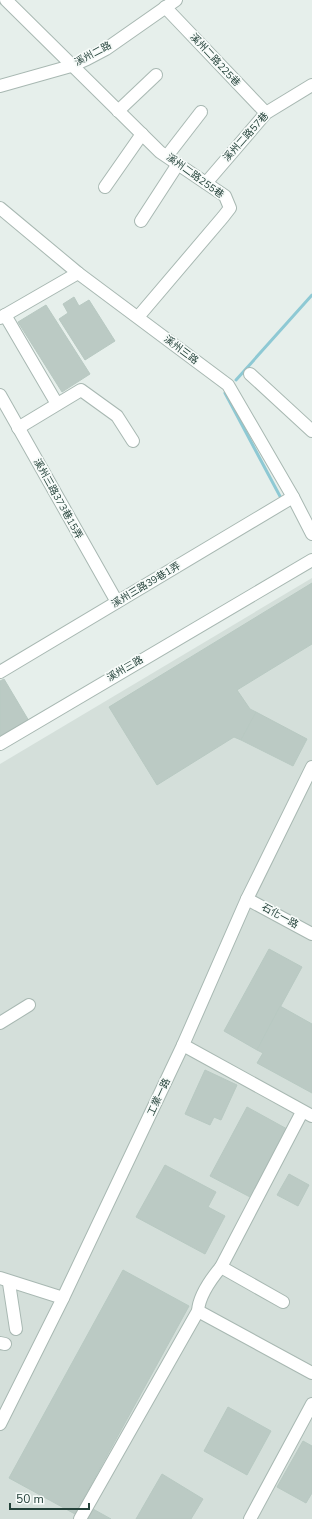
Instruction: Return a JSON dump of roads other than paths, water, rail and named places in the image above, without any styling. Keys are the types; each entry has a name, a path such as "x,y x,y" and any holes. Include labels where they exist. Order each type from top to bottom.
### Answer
{"street":[{"name":"溪州二路255巷","path":"6,0 71,66 142,134 167,156 225,196 230,208 138,317"},
{"name":"溪州二路","path":"0,86 71,66 106,49 176,0"},
{"name":"溪州二路225巷","path":"165,7 266,113"},
{"path":"118,111 156,75"},
{"name":"溪州二路57巷","path":"206,183 266,113 312,85"},
{"path":"167,156 201,112"},
{"path":"105,187 142,134"},
{"path":"141,221 178,164"},
{"name":"溪州三路","path":"0,208 78,274 228,385 312,534"},
{"path":"57,404 3,317 78,274"},
{"path":"250,374 312,431"},
{"path":"18,428 81,390 117,416 133,441"},
{"name":"溪州三路373巷15弄","path":"0,395 117,602"},
{"name":"溪州三路39巷1弄","path":"0,672 292,497"},
{"name":"溪州三路","path":"0,744 312,560"},
{"name":"工業一路","path":"0,1424 63,1298 183,1045 247,899 312,767"},
{"name":"石化一路","path":"247,899 312,934"},
{"path":"0,1022 29,1005"},
{"path":"80,1519 198,1311 198,1303 213,1276 221,1267 307,1114 183,1045"},
{"path":"221,1267 283,1302"},
{"path":"16,1329 5,1280 63,1298"},
{"path":"198,1311 312,1373"},
{"path":"250,1519 312,1404"}],"waterway":[{"path":"236,380 312,295"},
{"path":"225,393 282,500"}]}
